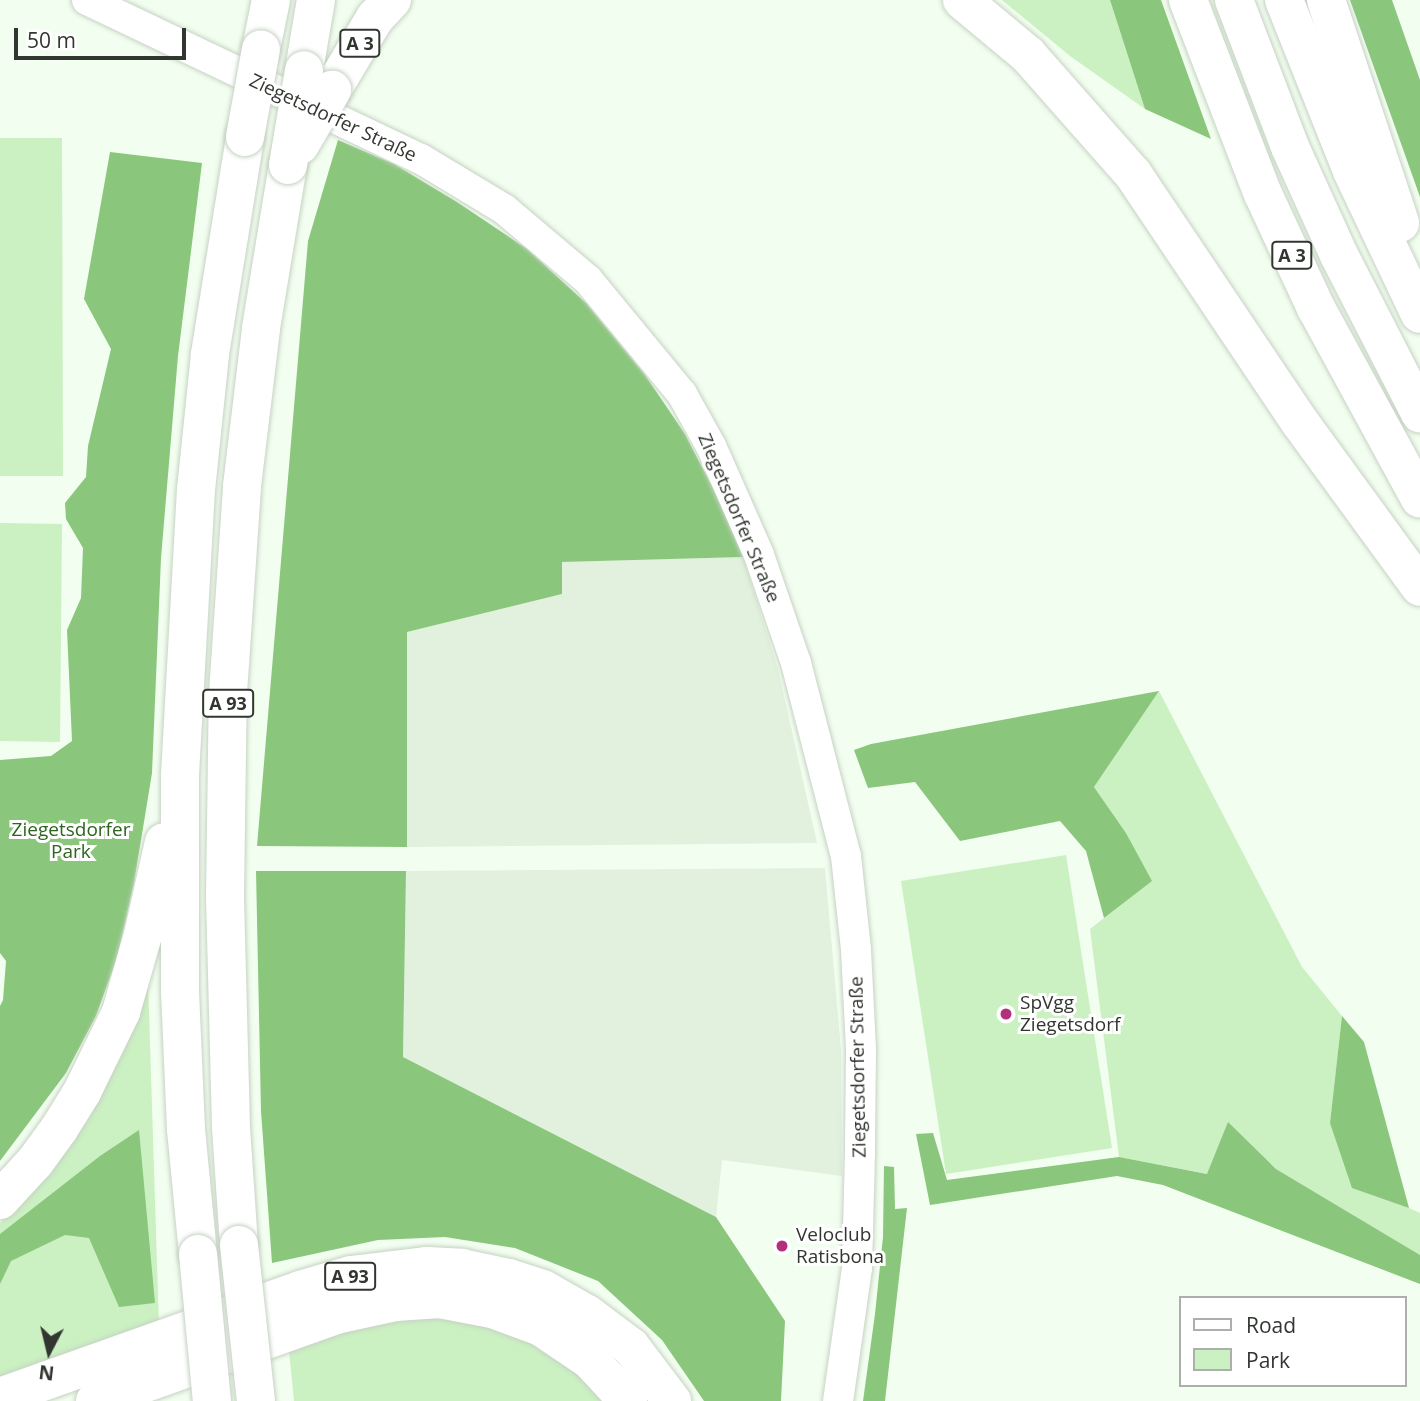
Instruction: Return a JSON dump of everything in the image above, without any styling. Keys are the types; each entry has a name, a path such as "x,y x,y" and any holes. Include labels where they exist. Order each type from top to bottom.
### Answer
{"highway":[{"name":"A 93","path":"212,1401 186,1129 180,992 180,775 196,490 210,354 244,137 271,0"},
{"path":"316,0 318,80"},
{"name":"A 3","path":"288,165 318,80 392,0"},
{"path":"962,0 1028,55 1133,174 1299,421 1420,587"},
{"name":"A 3","path":"1188,0 1263,194 1316,308 1420,499"},
{"name":"A 3","path":"1234,0 1290,147 1339,255 1420,413"},
{"path":"1284,0 1347,160 1418,311"},
{"path":"1326,0 1400,225 1418,311"},
{"name":"A 93","path":"256,1401 239,1245 231,1127 225,897 228,693 242,486 261,328 288,165"},
{"name":"A 93","path":"0,1200 59,1129 82,1092 121,1012 143,935 180,775"},
{"name":"A 93","path":"0,1397 300,1290 351,1275 427,1266 463,1268 543,1289 587,1314 631,1347 672,1401"},
{"name":"A 93","path":"94,1401 337,1315 395,1302 440,1300 492,1309 541,1327 590,1360 628,1401"}],"street":[{"name":"Ziegetsdorfer Straße","path":"87,0 421,159 504,209 588,280 682,394 711,446 760,555 796,663 846,856 856,950 860,1038 860,1153 857,1268 838,1401"}],"shaded area":[{"path":"743,557 778,669 817,843 407,847 407,632 562,594 561,562"},
{"path":"825,868 841,1050 842,1176 722,1160 716,1217 403,1057 406,871"}],"green space":[{"path":"1002,0 1110,0 1145,109 1070,56"},
{"path":"1110,0 1161,0 1211,139 1145,109"},
{"path":"1350,0 1392,0 1420,80 1420,197"},
{"path":"0,138 62,138 63,476 0,476"},
{"path":"338,140 394,164 457,202 527,249 586,303 645,375 685,434 717,496 743,557 562,562 562,594 407,632 407,847 257,846 308,241"},
{"name":"Ziegetsdorfer Park","path":"110,152 202,163 178,356 161,558 152,773 134,883 117,958 96,1016 66,1073 0,1161 0,1006 3,1000 6,961 0,953 0,760 51,756 72,741 67,630 81,598 83,548 66,519 65,503 86,477 88,446 111,349 84,299"},
{"path":"0,523 62,524 60,742 0,741"},
{"path":"1159,691 1302,967 1342,1016 1330,1123 1409,1208 1420,1213 1420,1255 1276,1169 1228,1123 1208,1174 1119,1157 1090,929 1151,881 1126,833 1094,787"},
{"path":"1159,691 1094,787 1126,833 1152,881 1104,918 1086,851 1060,821 960,841 915,782 868,788 854,750 871,744"},
{"name":"SpVgg Ziegetsdorf","path":"1066,855 1112,1148 946,1174 901,881"},
{"path":"256,871 406,871 403,1057 716,1217 785,1321 781,1401 704,1401 662,1340 598,1281 515,1248 445,1237 378,1240 272,1263 261,1111"},
{"path":"148,980 159,1327 0,1385 0,1223 19,1203"},
{"path":"1342,1016 1364,1042 1409,1208 1352,1188 1330,1123"},
{"path":"1228,1122 1276,1169 1420,1255 1420,1284 1163,1185 1117,1176 930,1205 916,1134 933,1133 947,1180 1119,1157 1207,1174"},
{"path":"139,1130 155,1303 119,1307 89,1238 65,1235 11,1261 0,1284 0,1234 100,1156"},
{"path":"884,1166 894,1167 895,1209 907,1208 885,1401 863,1401 883,1237"},
{"path":"424,1318 480,1323 530,1341 568,1365 607,1401 294,1401 289,1350 352,1328"}],"place":[{"name":"SpVgg Ziegetsdorf","path":"1006,1014"},
{"name":"Veloclub Ratisbona","path":"782,1246"}]}
